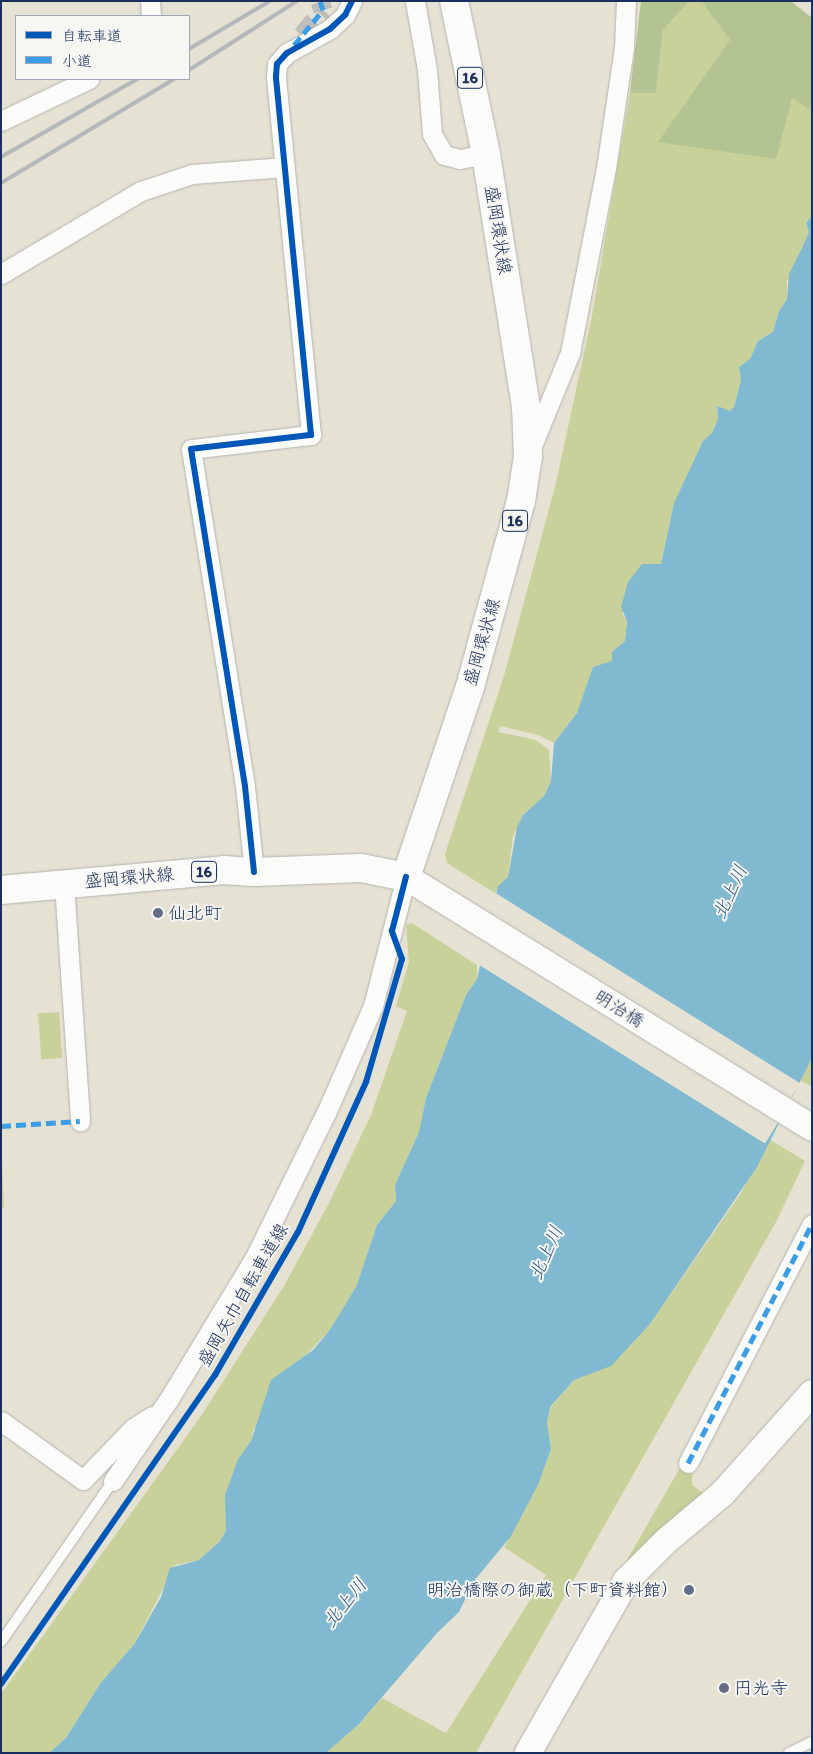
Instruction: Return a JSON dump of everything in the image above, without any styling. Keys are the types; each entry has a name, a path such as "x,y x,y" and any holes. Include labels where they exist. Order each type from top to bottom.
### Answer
{"main road":[{"name":"盛岡環状線","path":"1,890 224,870 254,872 361,868 417,883 521,502 528,456 526,407 486,154 454,1"}],"street":[{"path":"150,1 151,15"},
{"path":"287,53 330,29 345,15 352,1"},
{"path":"415,1 427,70 432,134 444,154 460,160 486,154"},
{"path":"528,456 570,353 606,168 624,48 626,1"},
{"path":"254,872 245,786 192,449 311,435 276,78 277,64 302,35"},
{"path":"1,121 87,80"},
{"path":"1,274 141,191 192,174 285,167"},
{"path":"113,1481 162,1408 256,1257 326,1113 373,1006 417,883"},
{"name":"明治橋","path":"417,883 812,1128"},
{"path":"64,884 80,1121"},
{"path":"688,1463 812,1224"},
{"path":"528,1753 626,1581 666,1541 723,1493 812,1392"},
{"path":"1,1421 84,1480 133,1428 162,1408"}],"lane":[{"path":"1,1642 113,1481"},
{"path":"789,1753 812,1742"}],"green space":[{"path":"641,1 689,1 663,30 656,93 630,93"},
{"path":"689,1 701,1 730,40 775,159 792,97 812,111 812,216 806,223 809,232 787,282 787,299 779,311 773,332 758,341 750,359 739,367 741,380 734,407 730,411 717,407 718,419 712,433 703,441 674,503 661,564 622,613 627,621 625,641 612,652 612,661 603,665 577,713 554,743 538,735 500,726 498,732 536,740 549,750 551,781 544,796 523,815 513,836 508,877 498,886 496,894 447,863 445,854 504,676 556,483 592,316 630,93 656,93 663,30"},
{"path":"701,1 791,1 812,18 812,111 792,98 776,159 658,142 730,40"},
{"path":"412,923 477,965 477,979 466,995 426,1098 419,1132 395,1185 396,1201 377,1225 356,1287 329,1331 301,1360 253,1430 251,1441 238,1459 226,1531 220,1541 199,1560 175,1565 135,1643 100,1684 66,1738 49,1753 1,1753 1,1694 201,1416 284,1286 329,1203 371,1115 407,1011 396,1006 409,962 406,925"},
{"path":"59,1012 62,1058 41,1059 38,1013"},
{"path":"812,1058 812,1087 800,1080"},
{"path":"1,1133 4,1208 1,1208"},
{"path":"769,1139 805,1161 777,1220 476,1753 326,1753 359,1724 382,1698 446,1733 546,1575 504,1547 538,1485 551,1449 547,1423 550,1408 574,1380 611,1365 650,1324 741,1193"},
{"path":"684,1461 692,1465 692,1485 707,1496 633,1563 627,1560"}],"water":[{"name":"北上川","path":"812,216 812,1058 757,1167 650,1324 611,1366 574,1380 550,1407 547,1423 551,1449 538,1485 511,1536 474,1581 459,1612 437,1633 359,1724 326,1753 49,1753 66,1738 100,1684 135,1643 161,1597 170,1568 199,1560 220,1541 226,1531 225,1495 238,1459 251,1441 271,1380 313,1350 329,1331 356,1287 377,1225 396,1201 395,1185 419,1132 426,1098 466,995 477,979 498,886 508,877 517,827 523,815 544,796 551,781 554,743 577,713 593,667 612,661 612,652 625,641 627,621 621,607 628,582 642,564 661,564 674,503 703,441 712,433 718,419 717,406 730,411 734,407 741,380 739,367 750,359 758,341 773,332 779,311 787,299 789,274 809,232 806,223"}],"pier":[{"path":"494,892 800,1083 792,1097 486,906"},
{"path":"490,908 794,1098 765,1144 461,954"}],"tunnel":[{"path":"302,35 323,10 320,1"}],"railway":[{"path":"190,48 270,1"},
{"path":"190,69 297,1"},
{"path":"1,157 135,80"},
{"path":"1,183 172,80"}],"marked path":[{"path":"294,45 323,10 320,1"},
{"path":"1,1126 80,1121"},
{"path":"688,1463 812,1224"}],"cycle path":[{"path":"254,872 245,786 191,449 311,435 276,77 277,64 287,53 330,29 345,15 352,1"},
{"name":"盛岡矢巾自転車道線","path":"1,1684 215,1375 298,1232 366,1082 402,959 392,931 406,877"}],"place":[{"name":"仙北町","path":"158,913"},
{"name":"明治橋際の御蔵（下町資料館）","path":"689,1590"},
{"name":"円光寺","path":"724,1688"}]}
